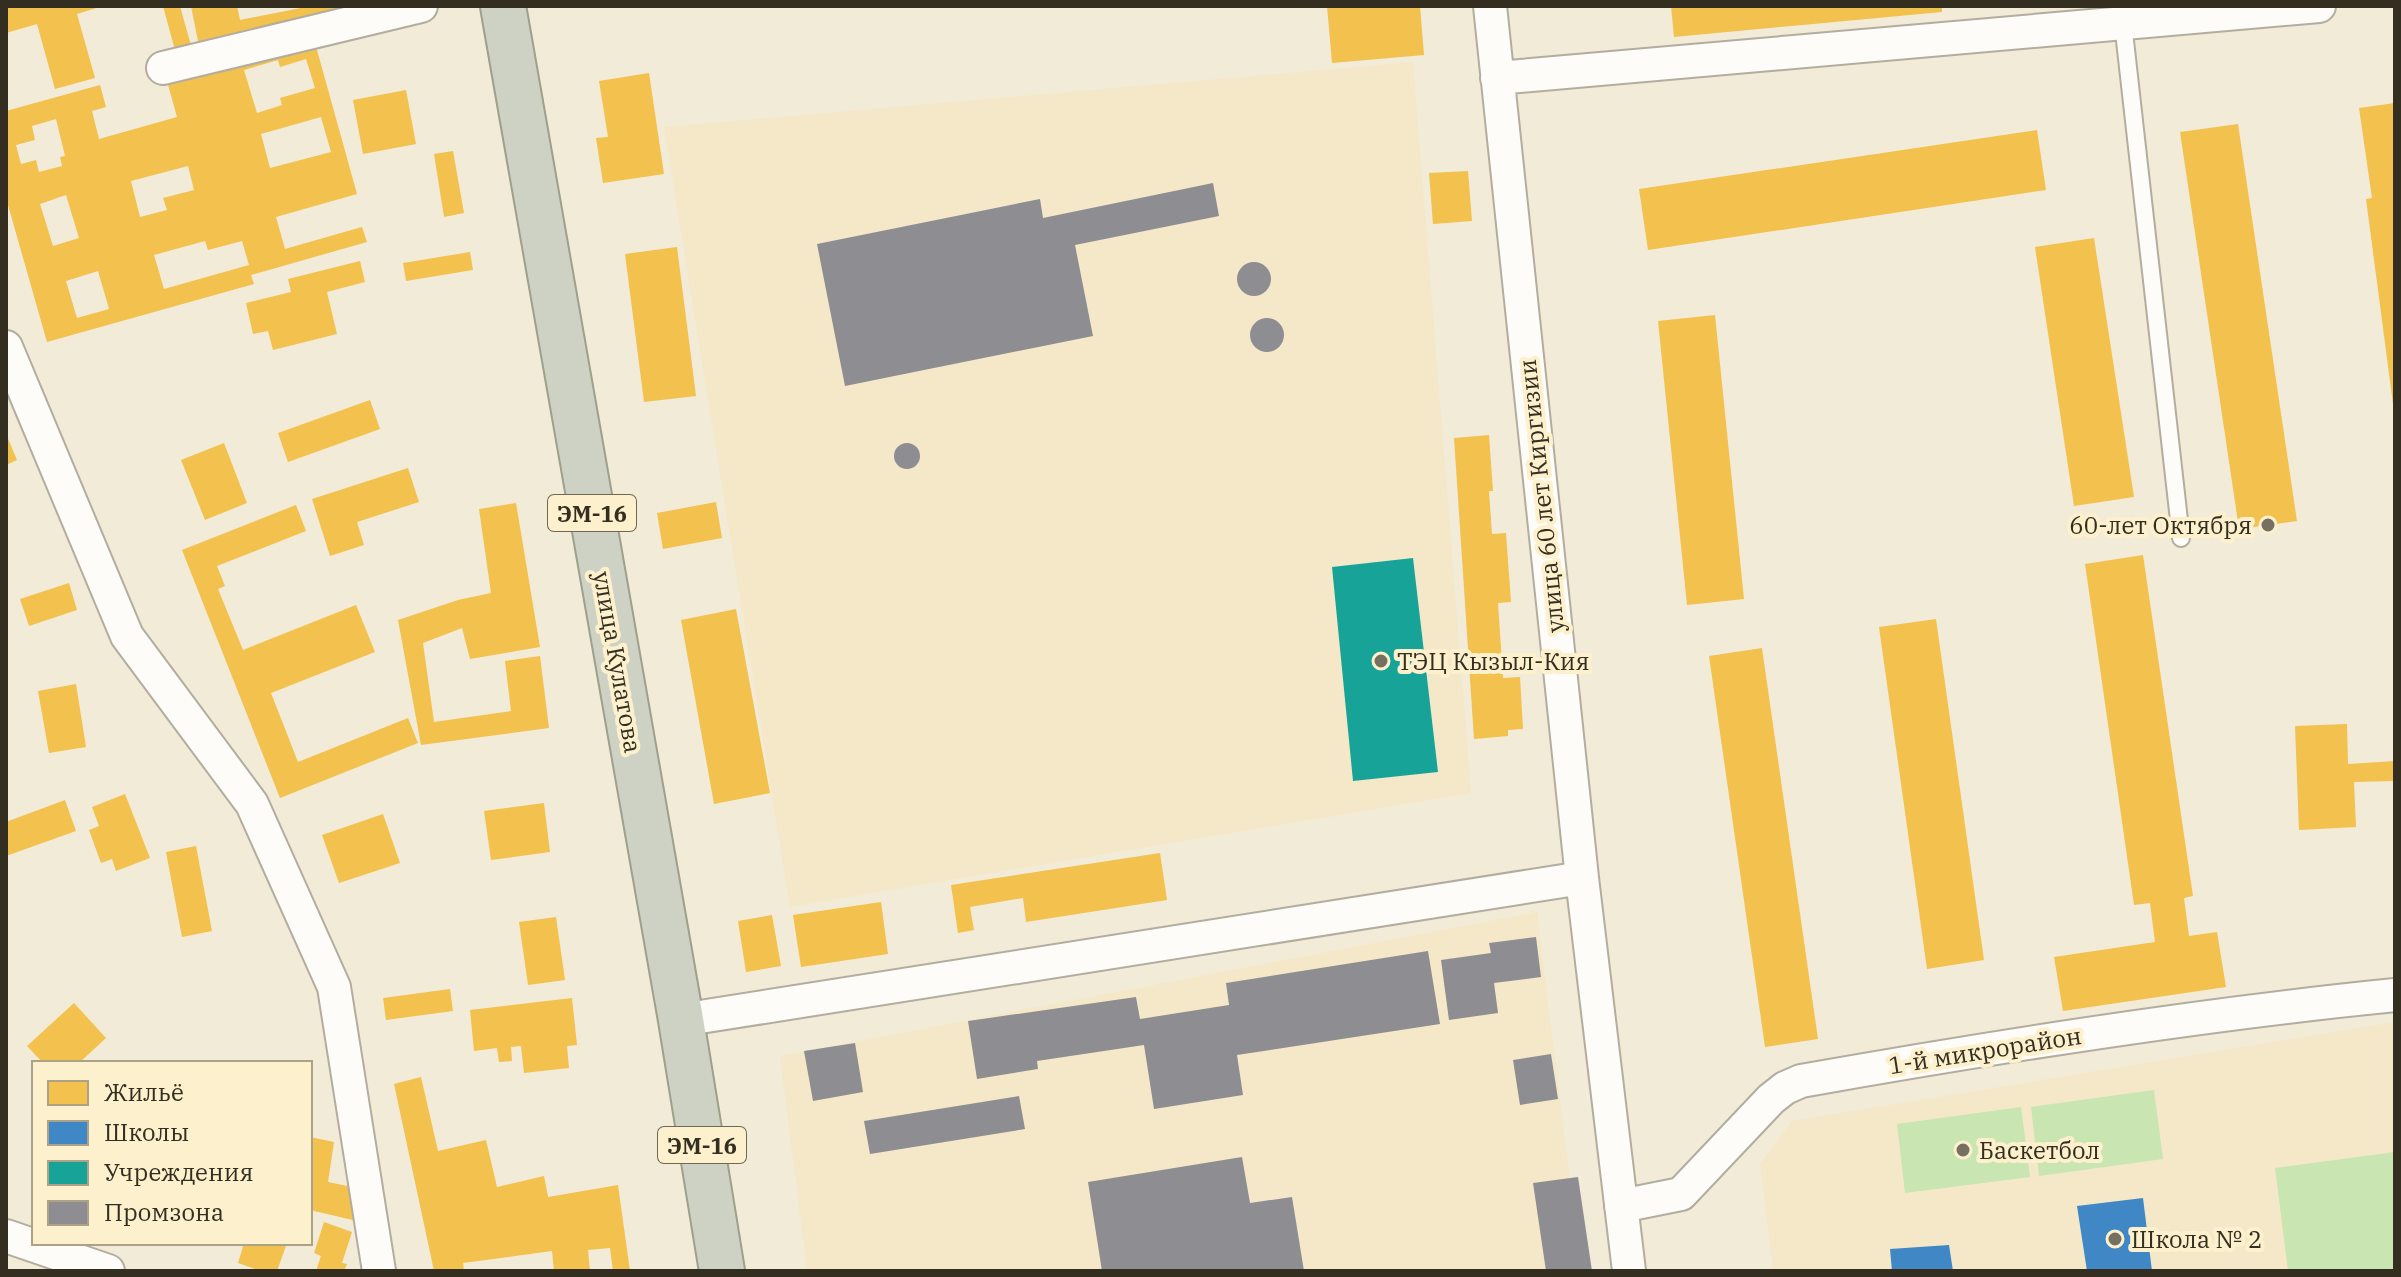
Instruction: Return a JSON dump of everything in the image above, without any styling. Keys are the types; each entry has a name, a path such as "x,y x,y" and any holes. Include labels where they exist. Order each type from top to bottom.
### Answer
{"highway":[{"name":"улица Кулатова","path":"503,6 681,1020 722,1271"}],"street":[{"path":"163,68 421,6"},
{"name":"улица 60 лет Киргизии","path":"1490,6 1582,878 1629,1271"},
{"path":"1497,78 2319,6"},
{"path":"6,347 127,636 252,804 334,987 379,1271"},
{"path":"681,1020 1582,878"},
{"name":"1-й микрорайон","path":"1621,1206 1681,1194 1771,1099 1801,1081 2003,1046 2234,1012 2395,995"},
{"path":"6,1236 32,1245"},
{"path":"32,1245 108,1271"}],"lane":[{"path":"2123,23 2181,538"}],"shaded area":[{"path":"1413,62 1471,793 790,907 664,127"},
{"path":"1537,912 1581,1271 807,1271 780,1056"},
{"path":"2395,1022 2395,1271 1773,1271 1760,1164 1792,1121"}],"green space":[{"name":"Баскетбол","path":"2154,1090 2163,1159 2039,1176 2031,1107"},
{"name":"Баскетбол","path":"2021,1107 2030,1177 1905,1193 1897,1124"},
{"path":"2395,1152 2395,1271 2288,1271 2275,1168"}],"building: Жильё":[{"path":"6,6 103,6 77,14 95,78 55,89 37,24 6,33"},
{"path":"163,6 180,6 192,49 176,54"},
{"path":"191,6 237,6 240,20 311,6 384,6 199,46"},
{"path":"1327,6 1420,6 1424,55 1332,63"},
{"path":"1671,6 1942,6 1942,12 1674,37"},
{"path":"312,32 357,194 276,217 285,249 362,227 367,242 251,275 254,284 47,342 6,198 6,111 100,85 106,107 92,111 99,139 177,117 165,74","holes":["306,59 315,88 280,98 282,105 257,113 244,70 278,60 280,67","321,117 331,152 270,168 261,134","56,119 65,156 60,157 62,166 39,172 36,160 21,164 16,145 35,140 32,126","188,166 194,190 163,198 167,210 140,217 131,181","66,195 79,238 53,246 40,204","205,241 208,250 242,241 249,265 164,289 154,255","98,271 109,309 77,318 66,281"]},
{"path":"649,73 664,174 603,183 596,138 608,137 599,81"},
{"path":"406,90 416,144 363,154 353,100"},
{"path":"2395,103 2393,404 2366,199 2372,198 2359,108"},
{"path":"2238,124 2297,521 2239,529 2180,132"},
{"path":"2037,130 2046,190 1648,250 1639,189"},
{"path":"453,151 464,213 444,217 434,154"},
{"path":"1468,171 1472,221 1433,224 1429,173"},
{"path":"2094,238 2134,497 2074,506 2035,247"},
{"path":"677,247 696,396 644,402 625,254"},
{"path":"470,252 473,270 406,281 403,263"},
{"path":"360,261 365,282 327,292 337,334 273,350 268,331 253,334 246,303 291,292 288,279"},
{"path":"1715,315 1744,599 1687,605 1658,321"},
{"path":"370,400 380,429 288,462 278,433"},
{"path":"6,434 17,460 6,465"},
{"path":"1489,435 1492,534 1506,533 1511,602 1498,603 1503,678 1520,677 1523,729 1508,730 1508,736 1474,739 1454,438"},
{"path":"224,443 247,503 205,520 181,460"},
{"path":"408,468 419,502 357,522 364,545 330,556 312,499"},
{"path":"716,502 722,538 663,549 657,513"},
{"path":"516,503 540,647 470,659 462,628 423,643 434,722 511,711 505,661 540,656 549,728 421,745 398,620 458,600 491,593 479,509"},
{"path":"296,505 306,531 217,566 225,586 218,589 243,650 356,605 375,652 271,693 298,762 408,718 418,743 280,798 182,550"},
{"path":"2143,555 2193,896 2184,898 2189,936 2217,932 2226,987 2063,1011 2054,957 2155,942 2150,903 2134,905 2085,564"},
{"path":"69,583 77,610 29,626 20,599"},
{"path":"736,609 770,793 714,804 681,620"},
{"path":"1936,619 1984,960 1927,969 1879,627"},
{"path":"1762,648 1818,1039 1765,1047 1709,656"},
{"path":"76,684 86,747 49,753 38,691"},
{"path":"2347,724 2348,764 2395,761 2395,781 2354,782 2356,827 2299,830 2295,726"},
{"path":"125,794 150,858 116,871 112,859 101,863 89,830 99,826 92,807"},
{"path":"65,800 76,831 6,856 6,822"},
{"path":"544,803 550,852 491,860 484,811"},
{"path":"383,814 400,863 339,883 322,835"},
{"path":"196,846 212,931 182,937 166,852"},
{"path":"1160,853 1167,900 1026,922 1023,898 970,907 974,930 958,933 951,885"},
{"path":"881,902 888,954 801,967 793,915"},
{"path":"772,915 781,966 746,972 738,921"},
{"path":"556,917 565,980 528,985 519,922"},
{"path":"450,989 453,1011 386,1020 383,998"},
{"path":"572,998 577,1045 567,1046 569,1068 524,1073 521,1046 511,1047 512,1061 499,1062 497,1048 474,1051 470,1010"},
{"path":"74,1003 106,1038 81,1061 41,1061 27,1046"},
{"path":"421,1077 438,1151 486,1140 497,1187 544,1176 548,1197 618,1185 630,1271 613,1271 610,1248 588,1250 590,1271 554,1271 552,1251 463,1263 464,1271 434,1271 394,1084"},
{"path":"312,1137 334,1142 328,1182 352,1187 357,1221 312,1210"},
{"path":"324,1222 352,1232 342,1263 347,1264 344,1271 316,1271 321,1256 314,1253"},
{"path":"243,1245 286,1245 277,1271 261,1271 238,1263"}],"building: Школы":[{"name":"Школа № 2","path":"2143,1198 2152,1271 2087,1271 2077,1206"},
{"path":"1949,1245 1953,1271 1892,1271 1890,1249"}],"building: Учреждения":[{"path":"1413,558 1438,772 1353,781 1332,567"}],"building: Промзона":[{"path":"1213,183 1219,216 1075,245 1093,336 845,386 817,244 1040,199 1043,218"},
{"path":"1254,262 1266,267 1271,279 1266,291 1254,296 1242,291 1237,279 1242,267"},
{"path":"1267,318 1279,323 1284,335 1279,347 1267,352 1255,347 1250,335 1255,323"},
{"path":"907,443 916,447 920,456 916,465 907,469 898,465 894,456 898,447"},
{"path":"1536,937 1541,977 1494,983 1498,1013 1449,1020 1441,960 1491,953 1489,943"},
{"path":"1428,951 1440,1024 1237,1055 1243,1095 1154,1109 1144,1045 1037,1061 1038,1069 977,1079 968,1021 1136,997 1140,1019 1229,1005 1226,983"},
{"path":"855,1043 863,1092 813,1101 804,1051"},
{"path":"1551,1054 1558,1099 1520,1105 1513,1060"},
{"path":"1019,1096 1025,1129 870,1154 864,1121"},
{"path":"1242,1157 1250,1203 1292,1197 1304,1271 1102,1271 1088,1182"},
{"path":"1578,1177 1592,1271 1546,1271 1533,1183"}],"place":[{"name":"60-лет Октября","path":"2268,525"},
{"name":"ТЭЦ Кызыл-Кия","path":"1381,661"},
{"name":"Баскетбол","path":"1963,1150"},
{"name":"Школа № 2","path":"2115,1239"}]}
